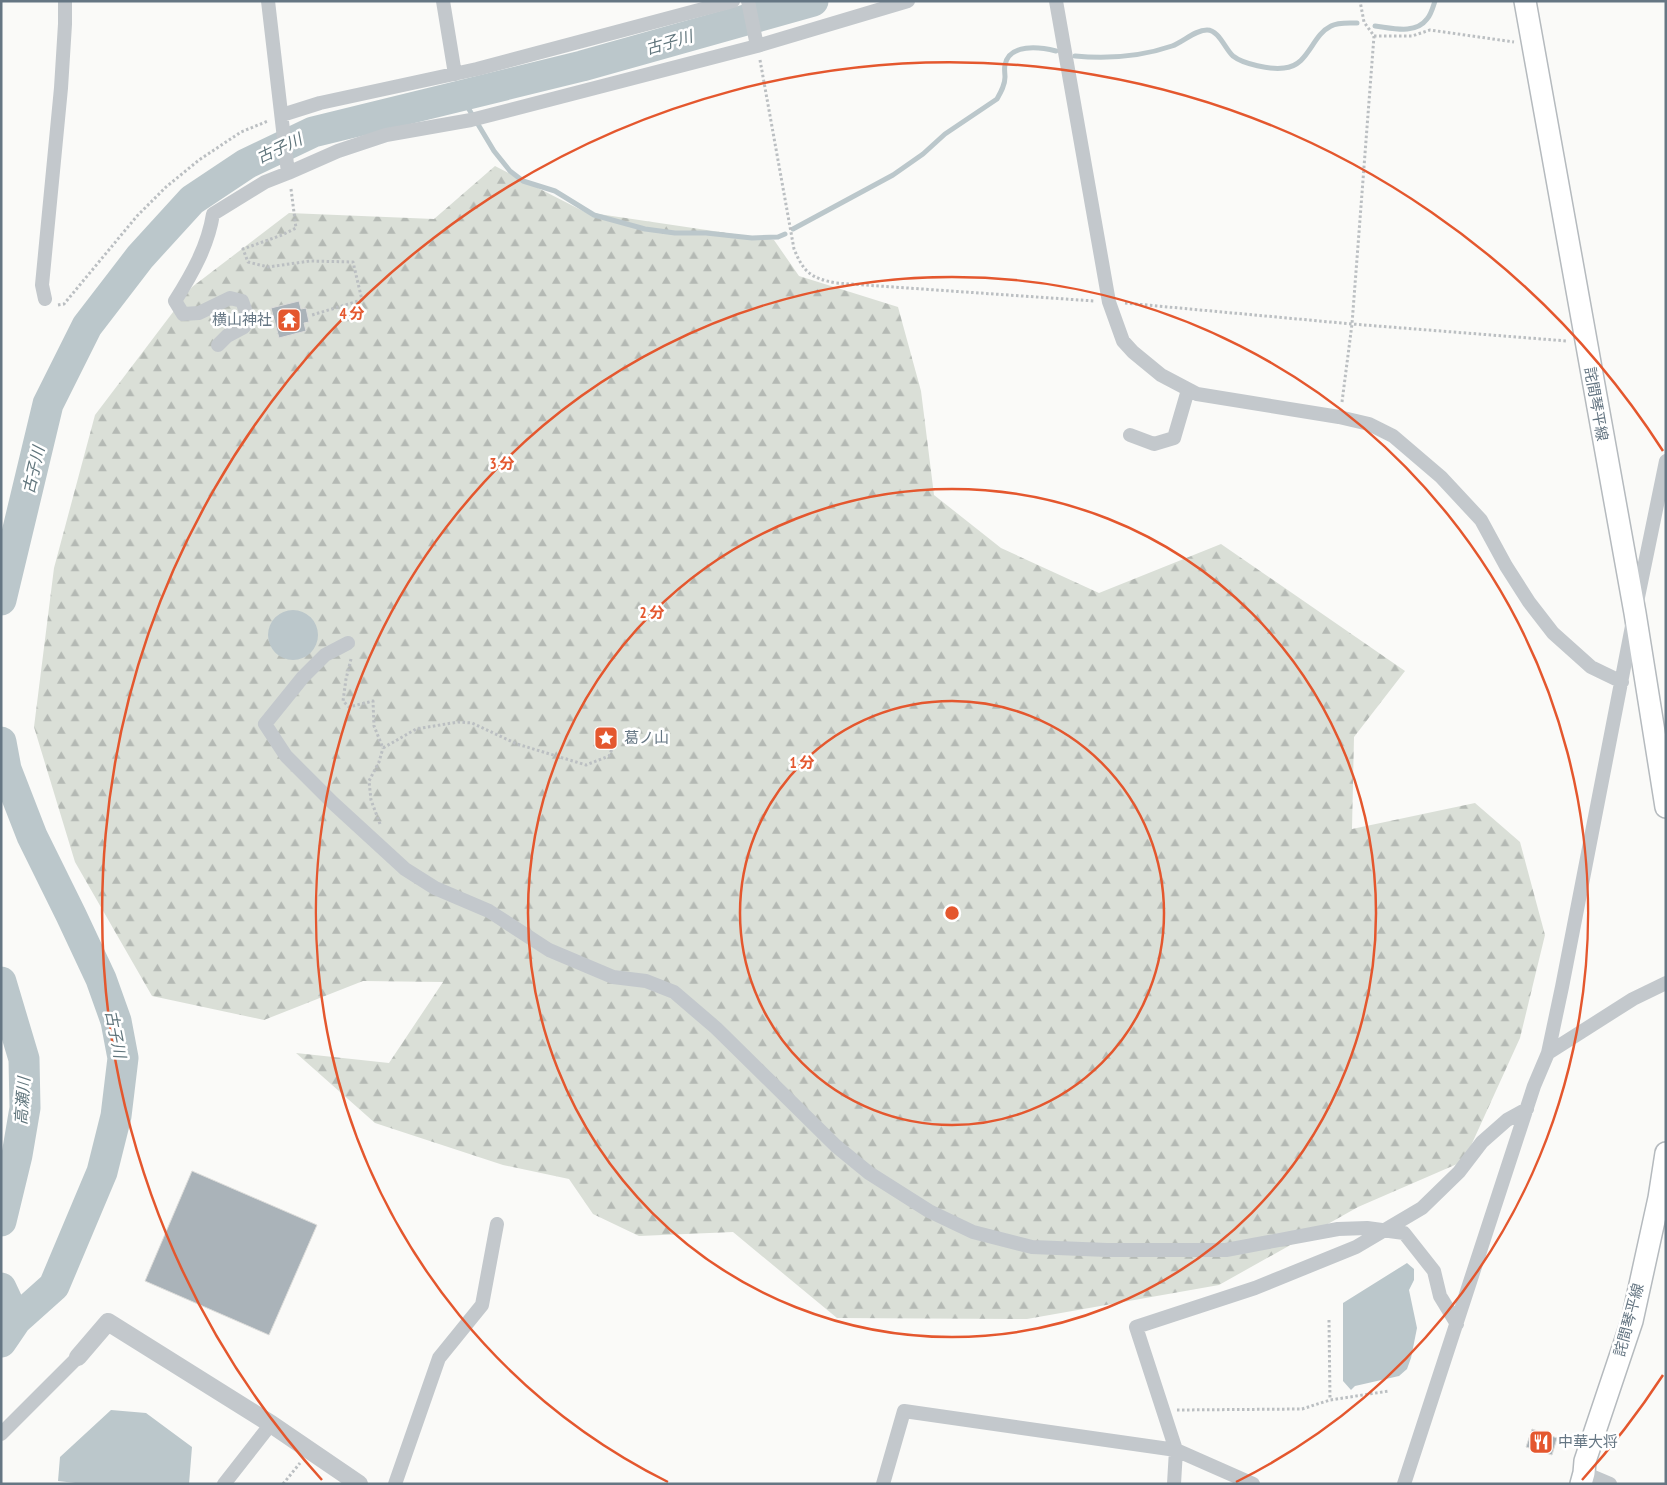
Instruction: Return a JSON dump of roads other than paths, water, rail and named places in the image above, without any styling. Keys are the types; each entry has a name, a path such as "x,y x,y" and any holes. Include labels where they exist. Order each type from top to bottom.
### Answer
{"main road":[{"name":"詫間琴平線","path":"1525,1 1635,614 1666,807"},
{"name":"詫間琴平線","path":"1582,1478 1585,1461 1632,1321 1666,1153"}],"street":[{"path":"45,299 42,285 61,88 65,1"},
{"path":"268,1 288,173"},
{"path":"443,1 455,74"},
{"path":"282,118 320,103 455,74 733,1"},
{"path":"748,1 757,46"},
{"path":"218,346 227,336 244,327 247,315 242,301 230,298 199,313 183,314 175,301 188,282 210,233 213,214 264,182 338,151 386,135 475,119 757,46 908,1"},
{"path":"1056,1 1109,302 1123,341 1133,352 1161,375 1197,394 1339,417 1369,424 1393,436 1441,477 1481,520 1506,566 1529,602 1553,633 1591,667 1622,682"},
{"path":"1130,435 1154,444 1174,438 1188,390"},
{"path":"1404,1484 1527,1109 1548,1053 1635,614 1664,480 1666,461"},
{"path":"348,643 325,655 303,677 265,724 286,756 333,803 406,869 435,888 489,911 549,950 578,964 613,977 646,981 674,992 716,1028 843,1152 869,1174 930,1211 973,1232 1032,1247 1107,1250 1226,1250 1338,1229 1367,1228 1404,1233 1434,1271 1440,1296 1456,1324"},
{"path":"1548,1053 1633,999 1666,983"},
{"path":"1174,1484 1176,1450 1136,1327 1255,1288 1356,1247 1380,1231 1422,1208 1459,1172 1482,1142 1507,1120 1527,1109"},
{"path":"395,1484 439,1358 482,1305 497,1224"},
{"path":"1,1434 78,1358 108,1322 271,1424 359,1484"},
{"path":"883,1484 904,1411 1176,1450 1253,1484"},
{"path":"224,1484 271,1424"},
{"path":"1582,1478 1610,1484"}],"waterway":[{"name":"古子川","path":"1,600 48,404 87,326 140,257 192,200 246,164 313,132 582,66 813,1"},
{"path":"1375,26 1396,29 1416,27 1422,24 1428,17 1435,1"},
{"path":"1075,56 1112,57 1148,53 1172,46 1198,32 1207,30 1215,33 1230,53 1243,62 1257,66 1284,68 1299,62 1319,36 1331,26 1340,23 1357,23"},
{"path":"793,229 893,175 923,154 945,134 997,99 1004,83 1005,65 1012,53 1026,48 1042,48 1056,51"},
{"path":"461,96 494,151 510,171 523,181 555,191 594,215 645,229 675,233 706,233 752,238 778,237 785,234"},
{"name":"古子川","path":"1,742 6,769 32,836 101,979 116,1021 123,1058 116,1116 102,1172 54,1286 16,1320 1,1342"},
{"name":"高瀬川","path":"1,982 24,1059 25,1108 17,1155 1,1221"},
{"name":"高瀬川","path":"1,1288 16,1320"}],"place":[{"name":"横山神社","path":"289,320"},
{"name":"葛ノ山","path":"606,738"},
{"name":"中華大将","path":"1541,1442"}]}
